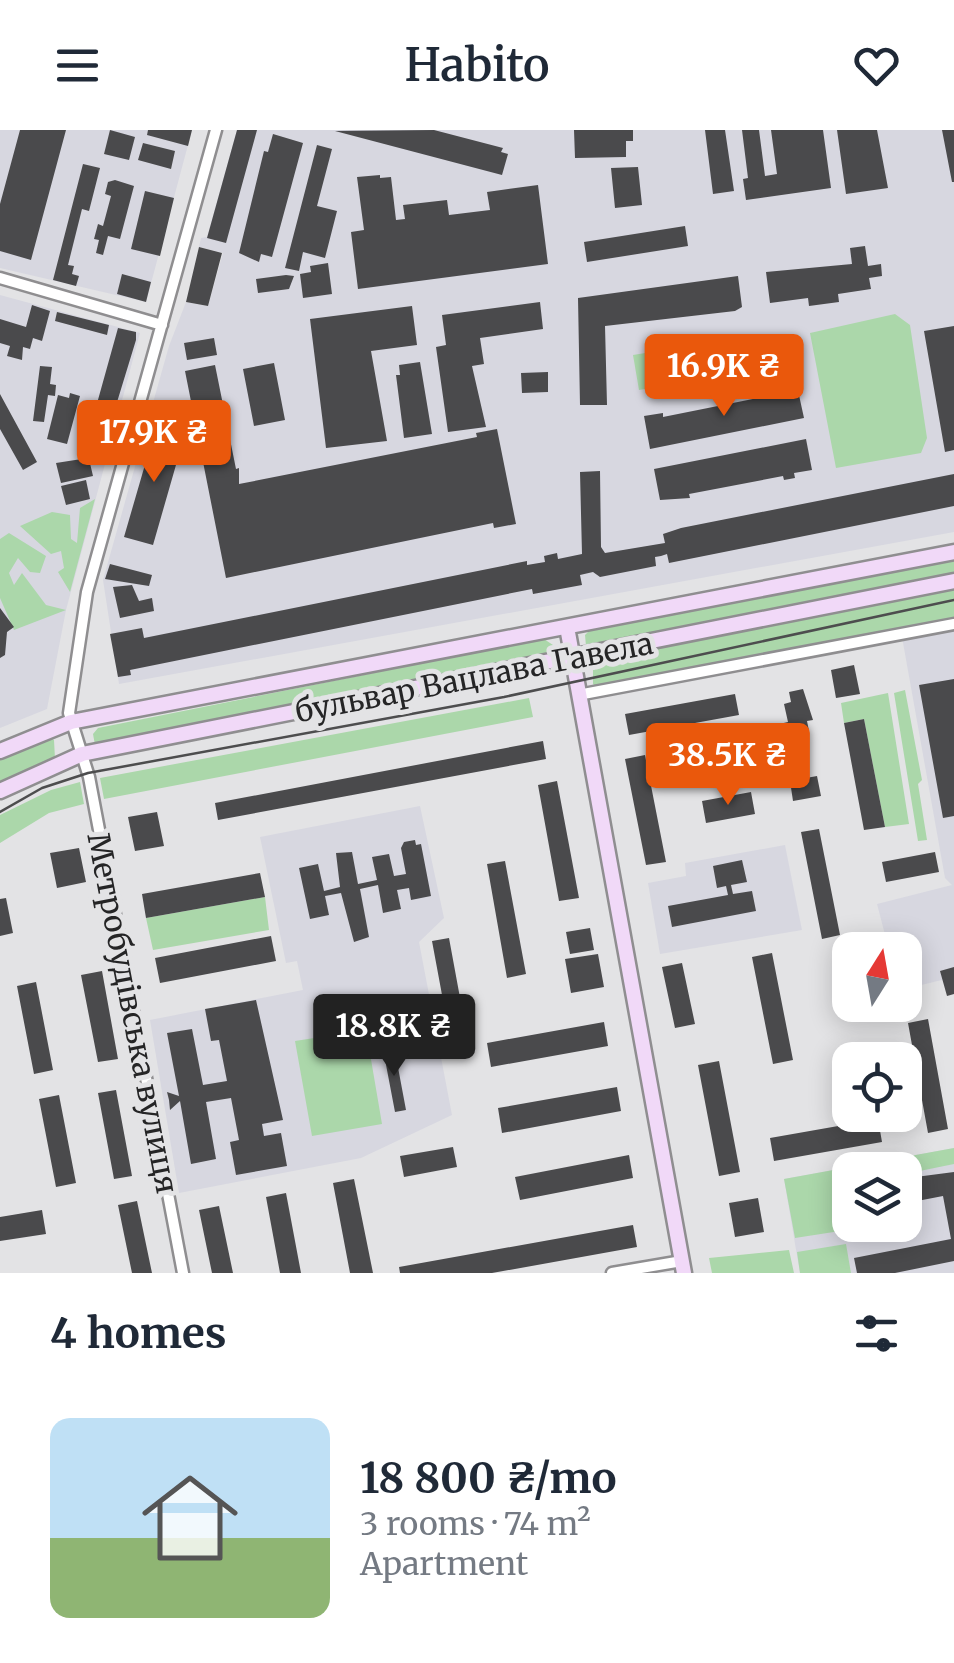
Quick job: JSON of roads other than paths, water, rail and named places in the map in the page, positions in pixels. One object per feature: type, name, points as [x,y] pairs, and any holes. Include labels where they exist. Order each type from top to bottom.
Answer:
[{"type":"main road","name":"бульвар Вацлава Гавела","points":[[0,750],[70,722],[954,552]]},
{"type":"main road","name":"бульвар Вацлава Гавела","points":[[0,791],[82,754],[954,581]]},
{"type":"main road","points":[[566,627],[683,1267]]},
{"type":"street","points":[[70,722],[72,678],[87,592],[216,130]]},
{"type":"street","points":[[0,278],[162,324]]},
{"type":"street","name":"бульвар Вацлава Гавела","points":[[578,696],[954,624]]},
{"type":"street","name":"Метробудівська вулиця","points":[[70,722],[82,754],[182,1273]]},
{"type":"street","points":[[612,1273],[683,1267]]},
{"type":"tram line","points":[[0,812],[42,788],[88,773],[504,697],[954,600]]}]
